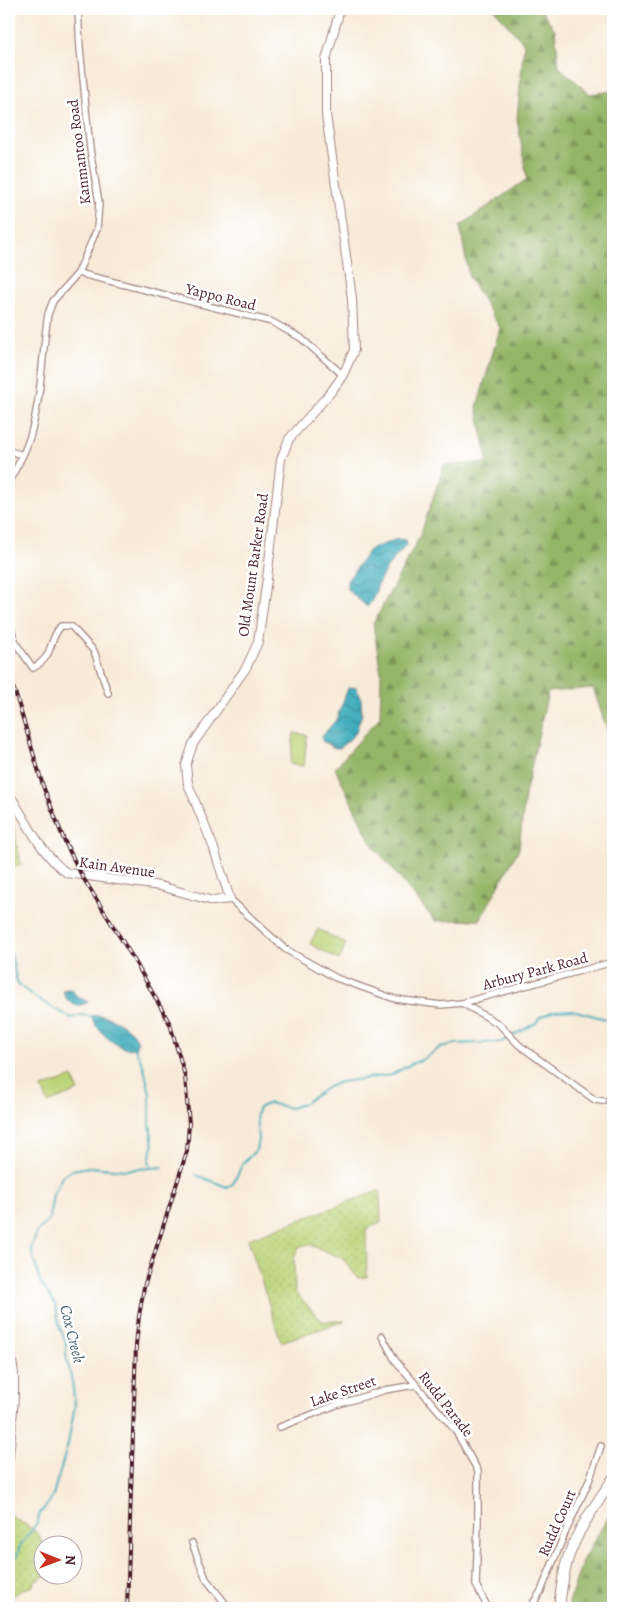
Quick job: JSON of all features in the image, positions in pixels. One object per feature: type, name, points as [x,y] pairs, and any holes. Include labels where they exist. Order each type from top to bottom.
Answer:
[{"type":"highway","points":[[559,1608],[563,1581],[572,1549],[581,1528],[613,1479]]},
{"type":"main road","name":"Old Mount Barker Road","points":[[230,899],[213,846],[188,784],[186,765],[193,744],[246,668],[258,642],[281,459],[289,439],[331,392],[343,375],[354,350],[352,298],[326,115],[326,60],[340,9]]},
{"type":"main road","name":"Kain Avenue","points":[[9,796],[14,800],[45,852],[55,864],[67,873],[160,886],[212,901],[230,899]]},
{"type":"main road","points":[[9,1340],[14,1374],[9,1457]]},
{"type":"street","name":"Kanmantoo Road","points":[[9,482],[23,455],[31,433],[38,398],[48,314],[53,301],[78,273],[97,229],[99,203],[90,149],[78,9]]},
{"type":"street","name":"Yappo Road","points":[[78,273],[272,322],[301,338],[343,375]]},
{"type":"street","points":[[9,451],[23,455]]},
{"type":"street","points":[[9,624],[17,644],[33,668],[41,663],[49,653],[55,633],[61,626],[71,626],[94,651],[108,692]]},
{"type":"street","name":"Old Mount Barker Road","points":[[230,899],[285,949],[336,978],[395,999],[442,1005],[462,1003]]},
{"type":"street","name":"Arbury Park Road","points":[[462,1003],[613,962]]},
{"type":"street","points":[[462,1003],[504,1028],[519,1045],[596,1100],[603,1101]]},
{"type":"street","name":"Rudd Parade","points":[[382,1336],[396,1360],[415,1385],[455,1430],[478,1471],[476,1584],[488,1608]]},
{"type":"street","name":"Lake Street","points":[[280,1427],[344,1402],[385,1390],[415,1385]]},
{"type":"street","name":"Rudd Court","points":[[530,1608],[541,1591],[589,1481],[601,1446]]},
{"type":"street","points":[[192,1543],[206,1578],[229,1608]]},
{"type":"green space","points":[[494,9],[541,9],[555,30],[559,67],[590,94],[613,91],[613,748],[593,688],[548,692],[525,795],[519,849],[480,920],[435,921],[371,843],[335,768],[380,717],[381,673],[373,624],[420,536],[444,465],[488,463],[477,407],[500,328],[469,277],[460,226],[527,179],[517,118],[524,44]]},
{"type":"green space","points":[[294,733],[307,735],[304,766],[290,764]]},
{"type":"green space","points":[[9,806],[21,864],[9,868]]},
{"type":"green space","points":[[318,929],[346,944],[339,960],[310,944]]},
{"type":"green space","points":[[73,1077],[78,1091],[48,1103],[42,1088]]},
{"type":"green space","points":[[380,1190],[381,1223],[366,1229],[367,1277],[358,1278],[342,1258],[308,1244],[299,1248],[294,1258],[295,1292],[322,1321],[345,1321],[281,1342],[248,1239]]},
{"type":"green space","points":[[613,1509],[613,1608],[570,1608],[569,1602],[583,1559]]},
{"type":"green space","points":[[9,1515],[38,1534],[32,1534],[33,1586],[23,1589],[9,1599]]},
{"type":"water","points":[[397,539],[406,540],[407,545],[387,569],[367,607],[348,590],[347,581],[369,550]]},
{"type":"water","points":[[356,687],[361,699],[362,714],[355,734],[340,748],[335,748],[322,741],[322,736],[336,720],[348,688]]},
{"type":"water","points":[[71,989],[77,996],[88,1002],[80,1005],[72,1004],[64,995],[63,990]]},
{"type":"water","points":[[98,1015],[116,1021],[132,1032],[138,1042],[135,1048],[129,1049],[115,1044],[103,1034],[91,1016]]},
{"type":"waterway","points":[[9,950],[16,980],[28,992],[71,1018],[81,1015],[91,1016]]},
{"type":"waterway","name":"Cox Creek","points":[[196,1175],[227,1187],[233,1184],[243,1163],[256,1150],[258,1139],[256,1115],[259,1108],[269,1103],[290,1108],[303,1104],[328,1087],[340,1082],[391,1075],[422,1060],[441,1047],[455,1044],[501,1042],[536,1023],[540,1017],[554,1011],[572,1010],[613,1021]]},
{"type":"waterway","points":[[135,1048],[144,1068],[150,1094],[150,1124],[153,1146],[149,1160],[151,1167]]},
{"type":"waterway","name":"Cox Creek","points":[[9,1566],[17,1556],[20,1546],[37,1523],[40,1513],[53,1495],[68,1444],[75,1405],[66,1355],[66,1343],[60,1328],[55,1304],[40,1282],[31,1249],[37,1232],[49,1219],[53,1194],[62,1177],[72,1170],[89,1167],[125,1170],[163,1167]]},
{"type":"railway","points":[[9,678],[15,692],[43,786],[64,840],[82,876],[133,958],[170,1024],[185,1076],[189,1124],[187,1151],[144,1287],[139,1316],[136,1345],[127,1608]]}]
